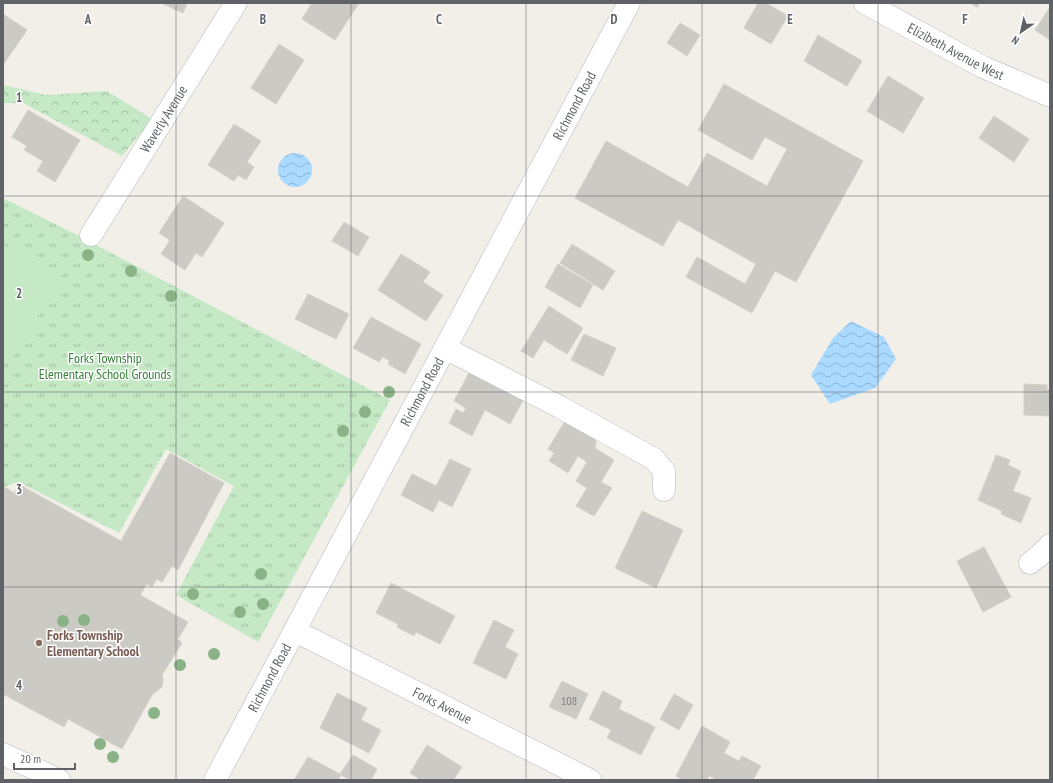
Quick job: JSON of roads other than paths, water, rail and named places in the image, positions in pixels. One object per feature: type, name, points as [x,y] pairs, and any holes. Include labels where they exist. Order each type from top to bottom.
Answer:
[{"type":"street","name":"Waverly Avenue","points":[[92,236],[236,3]]},
{"type":"street","name":"Richmond Road","points":[[215,780],[629,3]]},
{"type":"street","name":"Elizibeth Avenue West","points":[[864,3],[983,67],[1050,96]]},
{"type":"street","points":[[445,348],[560,407],[654,459],[664,471],[664,490]]},
{"type":"street","points":[[1030,563],[1050,545]]},
{"type":"street","name":"Forks Avenue","points":[[295,631],[590,780]]},
{"type":"street","points":[[3,754],[59,780]]},
{"type":"water","points":[[292,153],[298,153],[307,158],[311,164],[311,176],[307,182],[298,187],[292,187],[283,182],[278,173],[278,167],[283,158]]},
{"type":"water","points":[[851,321],[884,337],[896,359],[875,388],[830,404],[811,375],[833,338]]},
{"type":"place","name":"Forks Township Elementary School","points":[[39,643]]},
{"type":"park label","name":"Forks Township Elementary School Grounds","points":[[105,366]]}]
